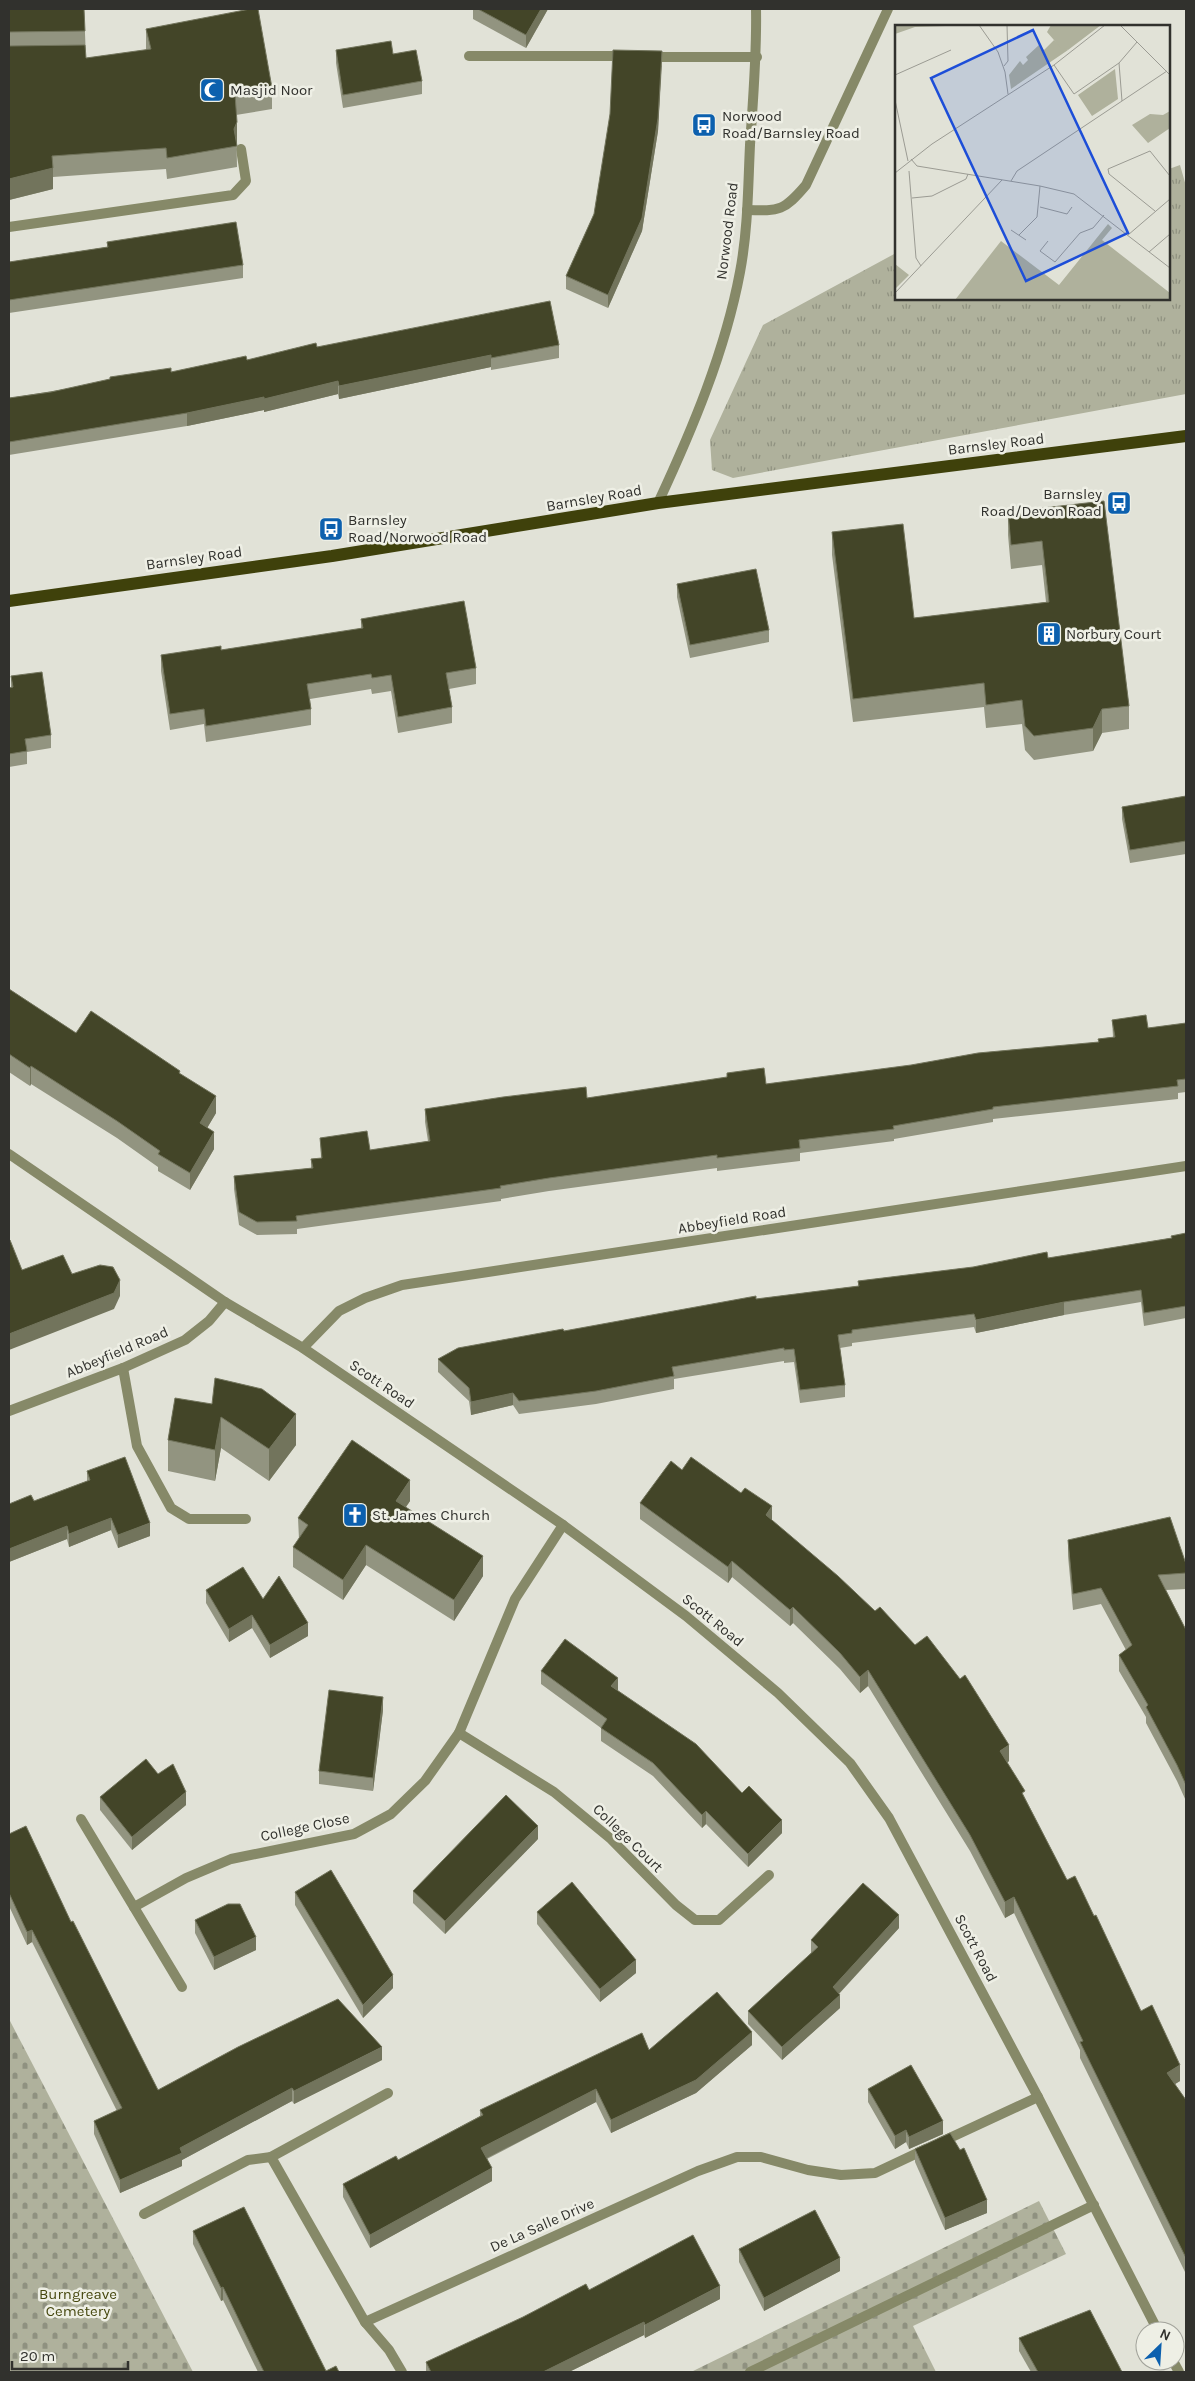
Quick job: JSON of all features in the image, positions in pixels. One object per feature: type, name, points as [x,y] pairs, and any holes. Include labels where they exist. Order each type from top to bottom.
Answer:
[{"type":"main road","name":"Barnsley Road","points":[[9,600],[332,556],[658,503],[1186,436]]},
{"type":"street","name":"Norwood Road","points":[[658,503],[678,459],[721,345],[740,273],[747,210],[757,57],[756,9]]},
{"type":"street","points":[[747,210],[775,210],[793,200],[806,185],[888,9]]},
{"type":"street","points":[[469,56],[757,57]]},
{"type":"street","points":[[9,227],[233,195],[246,182],[241,149]]},
{"type":"street","name":"Scott Road","points":[[9,1154],[224,1302],[303,1348],[563,1525],[686,1616],[778,1693],[850,1762],[889,1818],[1038,2097],[1153,2321]]},
{"type":"street","name":"Abbeyfield Road","points":[[303,1348],[339,1312],[365,1298],[402,1285],[1186,1166]]},
{"type":"street","name":"Abbeyfield Road","points":[[9,1411],[123,1368],[185,1340],[209,1321],[224,1302]]},
{"type":"street","points":[[123,1368],[138,1446],[171,1508],[188,1519],[246,1519]]},
{"type":"street","name":"College Close","points":[[134,1907],[186,1878],[231,1859],[354,1834],[391,1814],[425,1781],[459,1733],[514,1599],[563,1525]]},
{"type":"street","name":"College Court","points":[[459,1733],[554,1792],[610,1838],[676,1906],[695,1920],[719,1920],[769,1875]]},
{"type":"street","points":[[81,1819],[182,1987]]},
{"type":"street","points":[[144,2214],[248,2160],[271,2157],[388,2093]]},
{"type":"street","name":"De La Salle Drive","points":[[365,2322],[698,2171],[737,2157],[761,2157],[808,2170],[841,2175],[875,2173],[1038,2097]]},
{"type":"street","points":[[271,2157],[365,2322],[389,2350],[402,2372]]},
{"type":"street","points":[[750,2372],[1094,2205]]},
{"type":"green space","points":[[1180,165],[1186,186],[1186,394],[733,478],[712,470],[710,440],[763,325],[895,254],[895,300],[1170,300],[1170,169]]},
{"type":"green space","name":"Burngreave Cemetery","points":[[9,2019],[193,2372],[9,2372]]},
{"type":"green space","points":[[1039,2201],[1066,2254],[913,2326],[936,2372],[691,2372]]},
{"type":"building","points":[[9,9],[84,9],[85,31],[9,32]]},
{"type":"building","points":[[258,9],[272,88],[235,94],[237,122],[234,129],[237,146],[167,158],[166,148],[52,156],[53,168],[9,179],[9,46],[85,45],[86,58],[151,49],[146,29]]},
{"type":"building","points":[[478,9],[541,9],[526,35]]},
{"type":"building","points":[[391,41],[393,54],[416,50],[422,81],[343,95],[336,50]]},
{"type":"building","points":[[613,50],[662,51],[658,118],[642,218],[608,295],[566,276],[594,214],[610,114]]},
{"type":"building","points":[[236,222],[243,265],[9,300],[9,262],[108,247],[107,242]]},
{"type":"building","points":[[550,301],[559,345],[491,358],[491,355],[339,386],[338,381],[264,399],[264,397],[187,413],[9,442],[9,398],[51,392],[110,379],[110,377],[171,368],[171,372],[246,356],[247,360],[316,343],[317,347]]},
{"type":"building","name":"Norbury Court","points":[[1104,501],[1129,706],[1102,709],[1093,728],[1034,736],[1025,726],[1022,700],[986,705],[984,683],[853,699],[832,532],[903,524],[914,618],[1049,602],[1042,541],[1011,545],[1008,512]]},
{"type":"building","points":[[756,569],[769,630],[690,645],[677,584]]},
{"type":"building","points":[[464,601],[476,668],[446,673],[452,707],[398,717],[391,675],[372,678],[371,674],[307,684],[311,709],[206,726],[204,709],[170,714],[161,655],[221,646],[221,650],[363,628],[361,619]]},
{"type":"building","points":[[42,672],[51,735],[25,739],[27,751],[9,754],[9,688],[13,687],[11,676]]},
{"type":"building","points":[[1186,796],[1186,841],[1130,850],[1122,807]]},
{"type":"building","points":[[9,989],[76,1033],[91,1011],[180,1071],[179,1073],[216,1096],[200,1123],[214,1132],[190,1173],[158,1154],[160,1151],[117,1121],[9,1054]]},
{"type":"building","points":[[1146,1015],[1148,1028],[1186,1023],[1186,1079],[1177,1080],[1178,1086],[993,1107],[993,1109],[893,1126],[894,1129],[799,1140],[800,1148],[717,1158],[717,1155],[549,1178],[500,1186],[501,1188],[296,1216],[297,1221],[257,1222],[239,1212],[234,1176],[313,1168],[311,1159],[322,1158],[320,1138],[367,1131],[370,1150],[430,1141],[425,1109],[586,1087],[587,1098],[727,1077],[727,1073],[764,1068],[766,1084],[911,1065],[978,1053],[1099,1042],[1098,1039],[1115,1037],[1112,1020]]},
{"type":"building","points":[[1186,1233],[1186,1306],[1144,1313],[1141,1290],[1064,1302],[976,1320],[974,1314],[852,1330],[852,1333],[838,1335],[845,1385],[800,1390],[794,1349],[784,1350],[784,1348],[672,1367],[674,1376],[596,1391],[519,1401],[513,1393],[471,1402],[469,1388],[438,1359],[458,1348],[756,1296],[756,1299],[859,1286],[858,1281],[973,1267],[1047,1252],[1048,1258],[1172,1238],[1171,1236]]},
{"type":"building","points":[[10,1240],[22,1270],[63,1255],[72,1274],[100,1265],[113,1267],[120,1280],[114,1293],[9,1334]]},
{"type":"building","points":[[215,1378],[262,1389],[296,1414],[269,1449],[221,1417],[215,1450],[168,1440],[175,1398],[212,1404]]},
{"type":"building","points":[[352,1440],[410,1480],[396,1501],[483,1556],[454,1600],[366,1545],[343,1580],[293,1547],[308,1525],[298,1518]]},
{"type":"building","points":[[125,1457],[150,1523],[118,1535],[111,1518],[69,1534],[67,1526],[9,1549],[9,1504],[31,1495],[34,1501],[90,1480],[87,1471]]},
{"type":"building","points":[[691,1457],[741,1493],[745,1488],[772,1506],[766,1515],[838,1576],[875,1611],[880,1607],[915,1645],[927,1636],[960,1679],[965,1675],[1009,1745],[1000,1751],[1025,1791],[1022,1793],[1067,1880],[1075,1876],[1094,1916],[1096,1915],[1141,2011],[1152,2005],[1180,2065],[1167,2073],[1186,2100],[1186,2258],[1080,2042],[1083,2041],[1014,1897],[1005,1902],[970,1835],[868,1670],[860,1677],[840,1653],[793,1607],[790,1610],[732,1561],[728,1567],[640,1503],[671,1461],[682,1470]]},
{"type":"building","points":[[1170,1517],[1186,1564],[1186,1573],[1158,1575],[1186,1630],[1186,1785],[1146,1707],[1148,1705],[1119,1655],[1132,1645],[1101,1588],[1073,1594],[1068,1540]]},
{"type":"building","points":[[243,1567],[263,1599],[279,1576],[308,1623],[270,1645],[252,1615],[229,1629],[206,1590]]},
{"type":"building","points":[[565,1639],[618,1678],[611,1686],[696,1744],[742,1793],[749,1786],[782,1820],[748,1854],[706,1811],[702,1815],[653,1763],[601,1728],[607,1719],[541,1671]]},
{"type":"building","points":[[329,1690],[383,1697],[373,1778],[319,1771]]},
{"type":"building","points":[[146,1759],[158,1774],[173,1764],[186,1792],[132,1837],[100,1797]]},
{"type":"building","points":[[506,1795],[538,1826],[445,1921],[413,1891]]},
{"type":"building","points":[[26,1826],[71,1922],[73,1921],[158,2090],[238,2047],[338,1999],[382,2047],[294,2091],[292,2088],[180,2148],[182,2153],[120,2180],[94,2121],[122,2108],[32,1930],[27,1932],[9,1893],[9,1834]]},
{"type":"building","points":[[331,1870],[393,1975],[363,2005],[295,1892]]},
{"type":"building","points":[[572,1882],[636,1960],[600,1989],[537,1912]]},
{"type":"building","points":[[863,1883],[899,1915],[833,1987],[840,1995],[782,2047],[748,2011],[818,1947],[811,1940]]},
{"type":"building","points":[[228,1904],[240,1904],[256,1937],[214,1957],[195,1920]]},
{"type":"building","points":[[717,1992],[752,2032],[696,2080],[611,2120],[596,2089],[481,2148],[492,2168],[370,2235],[343,2184],[396,2156],[398,2160],[483,2115],[480,2110],[642,2033],[649,2050]]},
{"type":"building","points":[[911,2065],[943,2121],[909,2137],[906,2130],[895,2136],[868,2089]]},
{"type":"building","points":[[950,2133],[960,2150],[964,2148],[987,2200],[945,2218],[915,2149]]},
{"type":"building","points":[[244,2207],[326,2371],[336,2366],[339,2372],[264,2372],[223,2287],[221,2288],[193,2231]]},
{"type":"building","points":[[815,2210],[840,2258],[764,2298],[739,2249]]},
{"type":"building","points":[[693,2235],[720,2286],[645,2325],[644,2322],[543,2372],[431,2372],[426,2362],[523,2317],[586,2284],[589,2290]]},
{"type":"building","points":[[1090,2310],[1122,2372],[1038,2372],[1019,2338]]},
{"type":"place","name":"Masjid Noor","points":[[212,90]]},
{"type":"place","name":"Norwood Road/Barnsley Road","points":[[704,125]]},
{"type":"place","name":"Barnsley Road/Devon Road","points":[[1119,503]]},
{"type":"place","name":"Barnsley Road/Norwood Road","points":[[331,529]]},
{"type":"place","name":"Norbury Court","points":[[1049,634]]},
{"type":"place","name":"St. James Church","points":[[355,1515]]}]
